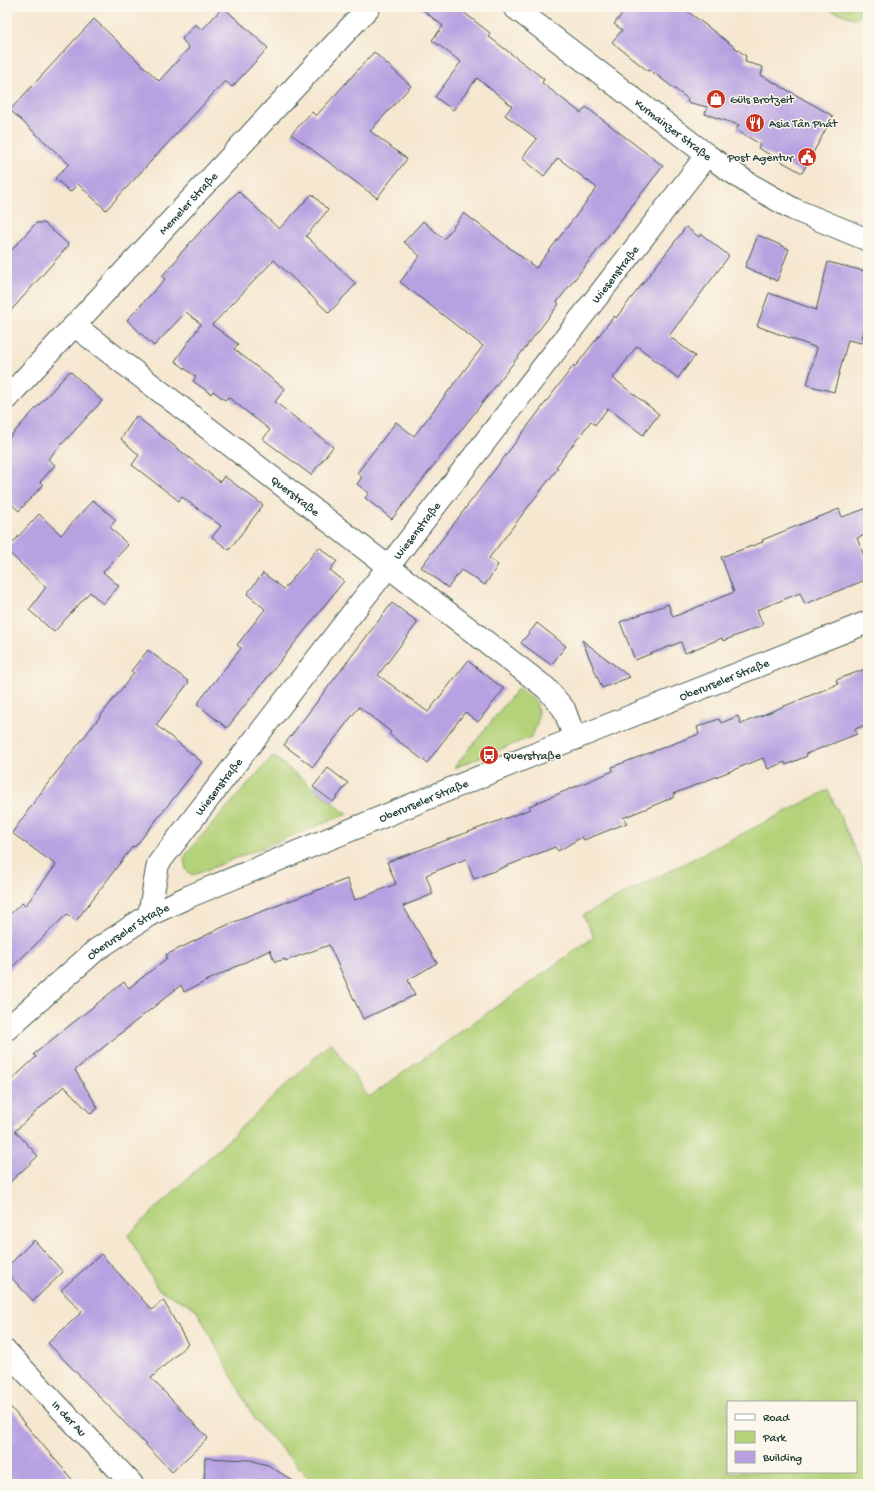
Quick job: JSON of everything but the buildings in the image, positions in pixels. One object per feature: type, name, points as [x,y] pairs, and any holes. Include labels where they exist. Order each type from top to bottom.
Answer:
[{"type":"street","name":"Memeler Straße","points":[[7,398],[369,7]]},
{"type":"street","name":"Kurmainzer Straße","points":[[514,7],[707,155],[751,185],[793,209],[868,240]]},
{"type":"street","name":"Wiesenstraße","points":[[149,915],[158,864],[707,155]]},
{"type":"street","name":"Querstraße","points":[[75,326],[546,688],[564,709],[575,739]]},
{"type":"street","name":"Oberurseler Straße","points":[[7,1029],[96,950],[149,915],[190,896],[575,739],[868,622]]},
{"type":"street","name":"In der Au","points":[[7,1352],[132,1484]]},
{"type":"green space","points":[[820,7],[861,7],[857,19]]},
{"type":"green space","points":[[518,688],[534,700],[538,709],[537,724],[531,737],[454,768]]},
{"type":"green space","points":[[273,756],[347,814],[192,875],[186,870],[184,859],[188,851]]},
{"type":"green space","points":[[828,790],[868,878],[868,1484],[314,1484],[255,1420],[196,1309],[158,1289],[128,1235],[331,1042],[369,1097],[594,937],[583,915]]},
{"type":"place","name":"Güls Brotzeit","points":[[716,99]]},
{"type":"place","name":"Asia Tân Phát","points":[[755,123]]},
{"type":"place","name":"Post Agentur","points":[[807,157]]},
{"type":"place","name":"Querstraße","points":[[489,755]]}]
